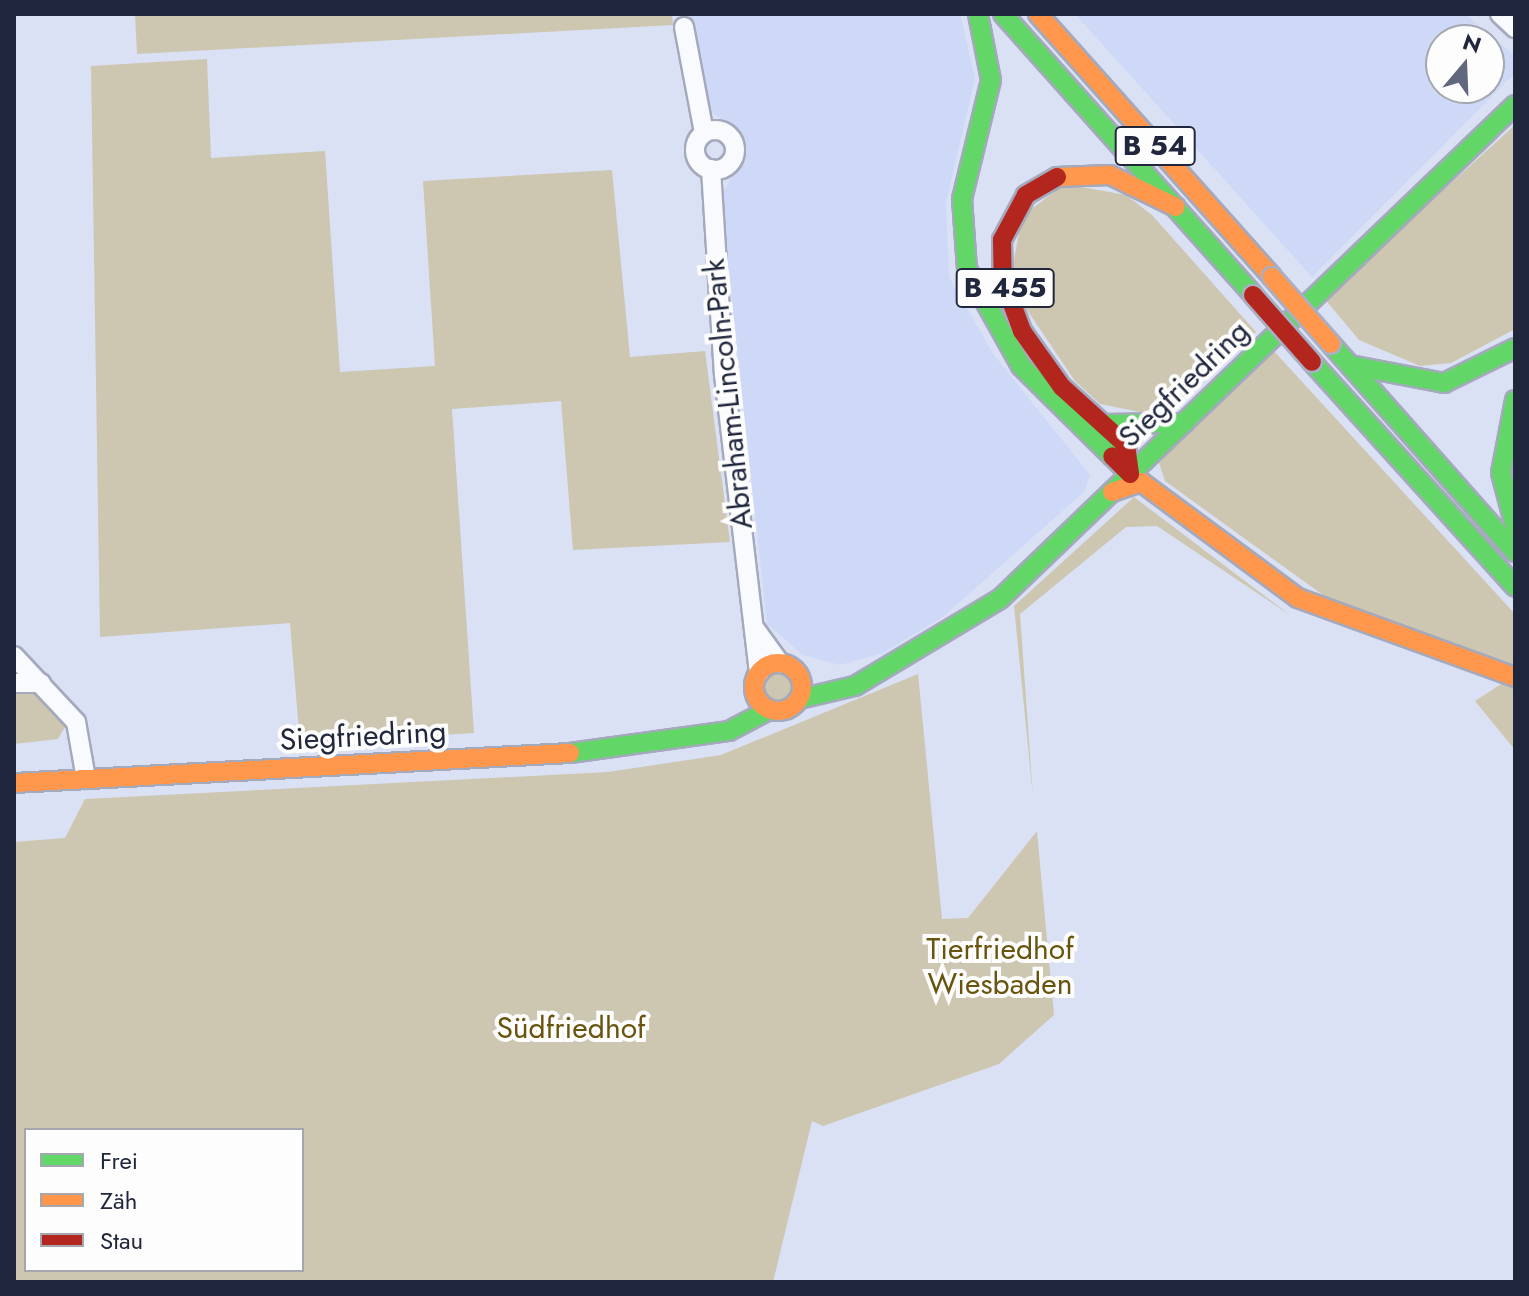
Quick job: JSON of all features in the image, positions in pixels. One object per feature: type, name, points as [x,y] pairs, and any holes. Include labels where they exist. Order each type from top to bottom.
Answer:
[{"type":"main road","points":[[978,14],[991,80],[962,199],[967,269],[1021,366],[1130,474]]},
{"type":"main road","name":"B 54","points":[[1003,14],[1176,207]]},
{"type":"main road","name":"B 54","points":[[1038,14],[1515,552]]},
{"type":"main road","name":"Siegfriedring","points":[[14,783],[608,751],[713,734],[769,710],[788,709],[799,699],[837,694],[994,604],[1513,109]]},
{"type":"main road","name":"B 455","points":[[1104,424],[1062,387],[1022,331],[1003,279],[1006,226],[1026,195],[1067,172],[1110,175],[1176,207],[1515,587]]},
{"type":"main road","points":[[1349,365],[1394,379],[1444,383],[1515,348]]},
{"type":"main road","points":[[1515,400],[1501,473],[1515,526]]},
{"type":"main road","points":[[1104,424],[1184,423]]},
{"type":"main road","points":[[1104,424],[1131,452],[1130,474]]},
{"type":"main road","points":[[1112,492],[1141,482],[1298,598],[1515,677]]},
{"type":"main road","points":[[713,734],[755,693],[759,673],[780,663]]},
{"type":"main road","name":"Siegfriedring","points":[[780,663],[800,676],[836,682],[871,676]]},
{"type":"main road","points":[[799,699],[800,676]]},
{"type":"main road","points":[[755,693],[769,710]]},
{"type":"street","points":[[1500,14],[1515,28]]},
{"type":"street","name":"Abraham-Lincoln-Park","points":[[684,27],[704,133],[695,150],[711,169],[751,619],[759,673]]},
{"type":"street","points":[[704,133],[723,132],[735,147],[729,164],[711,169]]},
{"type":"street","name":"Abraham-Lincoln-Park","points":[[751,619],[780,663]]},
{"type":"street","points":[[14,656],[76,722],[86,779]]},
{"type":"street","points":[[14,683],[41,683]]},
{"type":"shaded area","points":[[689,14],[960,14],[975,78],[946,203],[949,277],[994,355],[1090,475],[1084,492],[943,617],[883,653],[840,665],[803,655],[767,624],[721,199],[745,147],[738,131],[708,110]]},
{"type":"shaded area","points":[[1075,14],[1465,14],[1477,24],[1425,24],[1425,104],[1484,104],[1312,277]]},
{"type":"shaded area","points":[[1505,48],[1515,56],[1515,73],[1505,83]]},
{"type":"green space","points":[[135,14],[672,14],[673,25],[137,54]]},
{"type":"green space","points":[[207,59],[211,158],[325,151],[340,372],[435,366],[423,181],[612,170],[630,357],[705,351],[730,542],[573,550],[561,401],[452,409],[474,733],[300,743],[290,623],[100,637],[91,66]]},
{"type":"green space","points":[[1515,125],[1515,329],[1451,363],[1420,366],[1359,340],[1324,298]]},
{"type":"green space","points":[[1065,184],[1126,195],[1152,215],[1256,332],[1185,396],[1150,414],[1100,404],[1075,381],[1027,310],[1012,271],[1022,216]]},
{"type":"green space","points":[[1272,349],[1515,614],[1515,669],[1334,603],[1165,481],[1159,463]]},
{"type":"green space","points":[[1134,497],[1290,615],[1157,526],[1126,527],[1020,614],[1033,797],[1014,606]]},
{"type":"green space","points":[[778,673],[788,677],[792,687],[788,697],[778,701],[768,697],[764,687],[768,677]]},
{"type":"green space","name":"Südfriedhof","points":[[918,674],[942,919],[968,918],[1037,831],[1054,1015],[999,1064],[823,1126],[812,1121],[773,1282],[14,1282],[14,842],[65,838],[85,799],[608,772],[721,755]]},
{"type":"green space","points":[[1509,679],[1515,682],[1515,750],[1475,701]]},
{"type":"green space","points":[[14,693],[42,694],[66,725],[58,739],[14,744]]},
{"type":"traffic: fast","points":[[978,14],[991,80],[962,199],[967,269],[1021,366],[1112,456]]},
{"type":"traffic: fast","points":[[1003,14],[1253,295]]},
{"type":"traffic: fast","points":[[799,699],[855,686],[1000,599],[1515,105]]},
{"type":"traffic: fast","points":[[1508,112],[1515,110]]},
{"type":"traffic: fast","points":[[1331,344],[1515,552]]},
{"type":"traffic: fast","points":[[1350,365],[1444,383],[1515,348]]},
{"type":"traffic: fast","points":[[1312,362],[1515,587]]},
{"type":"traffic: fast","points":[[1515,400],[1501,473],[1515,526]]},
{"type":"traffic: fast","points":[[1104,424],[1184,423]]},
{"type":"traffic: fast","points":[[570,753],[729,731],[769,710]]},
{"type":"traffic: slow","points":[[1038,14],[1272,277]]},
{"type":"traffic: slow","points":[[1057,177],[1110,175],[1176,207]]},
{"type":"traffic: slow","points":[[1272,277],[1331,344]]},
{"type":"traffic: slow","points":[[1112,492],[1141,482],[1298,598],[1515,677]]},
{"type":"traffic: slow","points":[[778,663],[795,670],[802,687],[795,704],[778,711],[761,704],[754,687],[761,670],[778,663]]},
{"type":"traffic: slow","points":[[14,783],[570,753]]},
{"type":"traffic: jam","points":[[1057,177],[1026,195],[1002,240],[1003,279],[1022,331],[1062,387],[1126,445],[1130,474],[1112,456]]},
{"type":"traffic: jam","points":[[1253,295],[1312,362]]},
{"type":"park label","name":"Tierfriedhof Wiesbaden","points":[[1000,966]]}]
